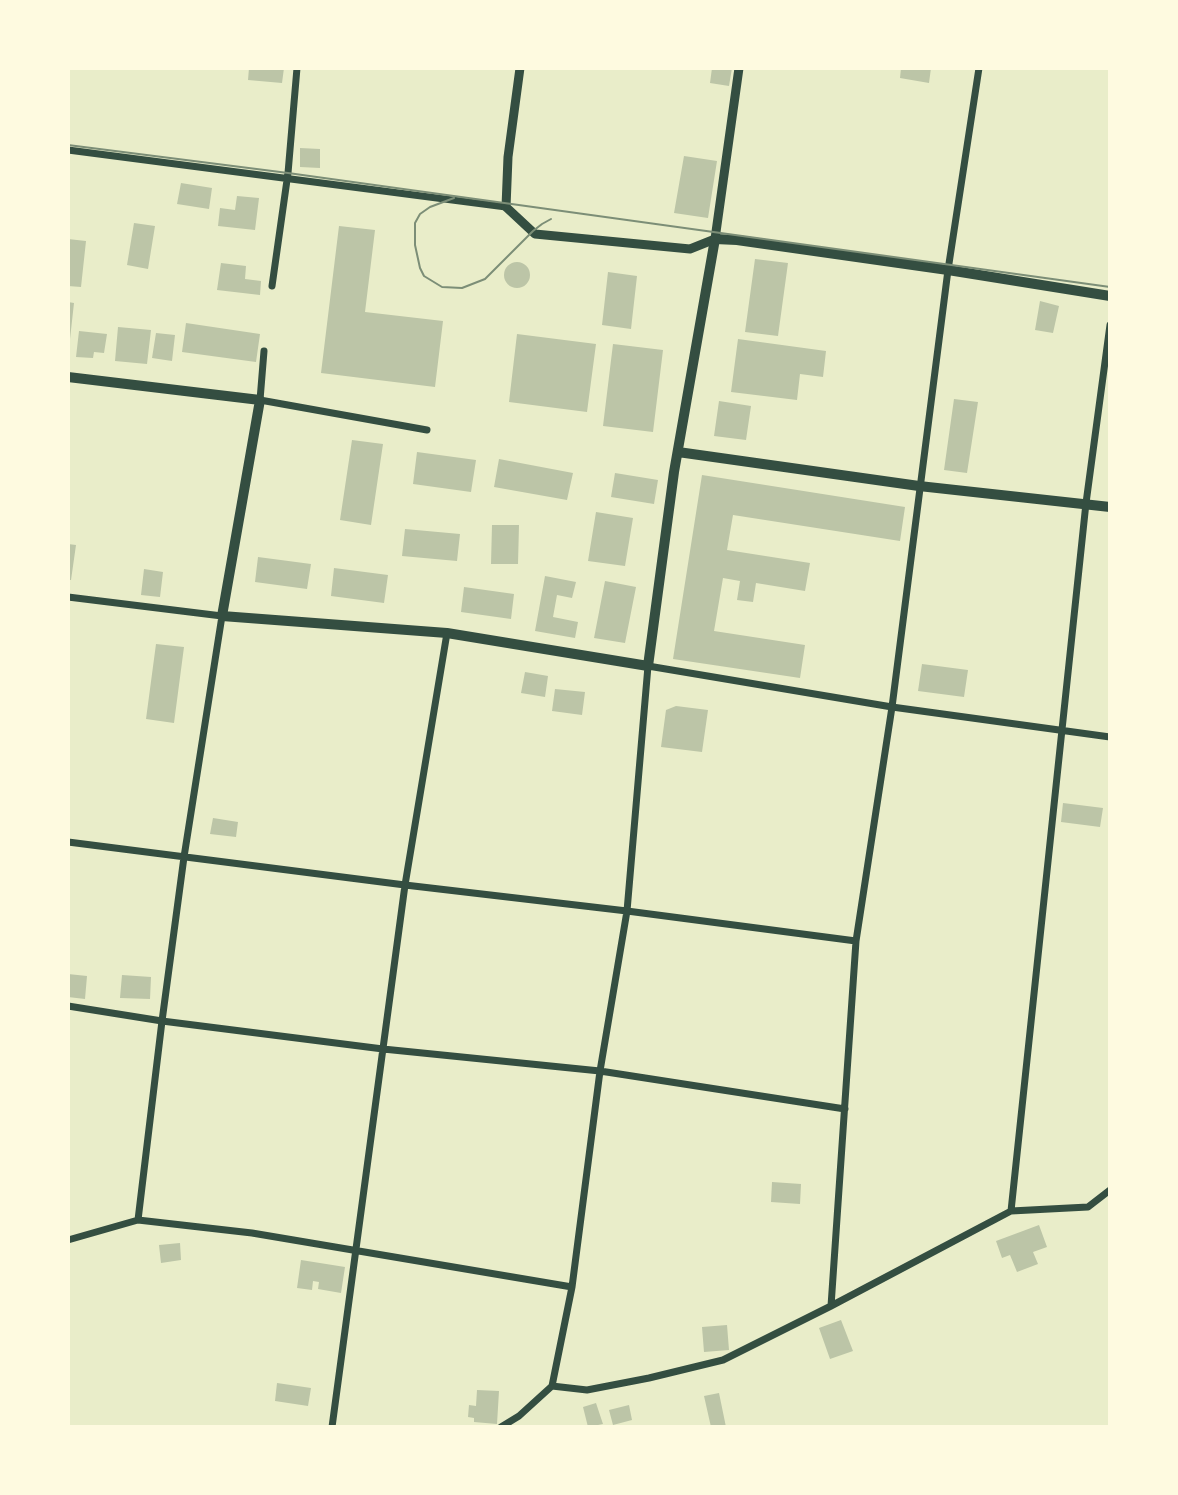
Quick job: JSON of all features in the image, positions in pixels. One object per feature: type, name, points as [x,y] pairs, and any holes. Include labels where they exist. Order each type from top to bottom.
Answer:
[{"type":"main road","points":[[68,377],[260,400],[222,616],[447,633],[648,666],[674,472],[715,239],[948,270],[1110,296]]},
{"type":"main road","points":[[678,452],[919,486],[1110,507]]},
{"type":"street","points":[[272,286],[287,178],[297,68]]},
{"type":"street","points":[[506,207],[508,157],[520,68]]},
{"type":"street","points":[[68,150],[506,207],[535,234],[690,249],[715,239],[739,68]]},
{"type":"street","points":[[831,1306],[856,942],[892,707],[948,270],[979,68]]},
{"type":"street","points":[[1011,1211],[1086,503],[1110,325]]},
{"type":"street","points":[[264,351],[260,400],[428,430]]},
{"type":"street","points":[[68,597],[222,616],[184,857],[138,1220]]},
{"type":"street","points":[[332,1427],[405,885],[447,633]]},
{"type":"street","points":[[501,1427],[519,1416],[552,1386],[572,1287],[600,1072],[627,911],[648,666],[892,707],[1110,737]]},
{"type":"street","points":[[68,842],[856,942]]},
{"type":"street","points":[[68,1006],[162,1021],[383,1049],[600,1072],[845,1109]]},
{"type":"street","points":[[552,1386],[587,1390],[723,1360],[1011,1211],[1088,1207],[1110,1190]]},
{"type":"street","points":[[68,1240],[138,1220],[252,1233],[572,1287]]},
{"type":"building","points":[[249,68],[284,68],[282,83],[248,80]]},
{"type":"building","points":[[712,68],[732,68],[729,86],[710,83]]},
{"type":"building","points":[[901,68],[931,68],[929,83],[900,78]]},
{"type":"building","points":[[300,148],[320,149],[320,168],[300,167]]},
{"type":"building","points":[[684,156],[717,161],[708,218],[674,213]]},
{"type":"building","points":[[181,183],[212,188],[209,209],[177,204]]},
{"type":"building","points":[[237,196],[259,198],[255,230],[218,226],[220,208],[235,210]]},
{"type":"building","points":[[134,223],[155,226],[148,269],[127,265]]},
{"type":"building","points":[[339,226],[375,230],[365,312],[443,321],[435,387],[321,373]]},
{"type":"building","points":[[68,239],[86,241],[81,287],[68,286]]},
{"type":"building","points":[[755,259],[788,263],[778,336],[745,332]]},
{"type":"building","points":[[517,262],[526,266],[530,275],[526,284],[517,288],[508,284],[504,275],[508,266]]},
{"type":"building","points":[[221,263],[246,266],[245,279],[261,281],[260,295],[217,290]]},
{"type":"building","points":[[608,272],[637,276],[631,329],[602,325]]},
{"type":"building","points":[[1040,301],[1059,306],[1053,333],[1035,330]]},
{"type":"building","points":[[68,302],[74,303],[70,339],[68,339]]},
{"type":"building","points":[[186,323],[260,334],[256,362],[182,352]]},
{"type":"building","points":[[118,327],[151,330],[147,364],[115,361]]},
{"type":"building","points":[[79,331],[107,334],[104,353],[94,352],[93,358],[76,357]]},
{"type":"building","points":[[156,333],[175,335],[172,361],[152,358]]},
{"type":"building","points":[[517,334],[596,344],[587,412],[509,402]]},
{"type":"building","points":[[738,339],[826,351],[823,377],[800,374],[797,400],[731,392]]},
{"type":"building","points":[[613,344],[663,350],[653,432],[603,426]]},
{"type":"building","points":[[954,399],[978,402],[967,473],[944,470]]},
{"type":"building","points":[[719,401],[751,406],[746,440],[714,436]]},
{"type":"building","points":[[352,440],[383,444],[371,525],[340,520]]},
{"type":"building","points":[[417,452],[476,460],[471,492],[413,484]]},
{"type":"building","points":[[499,459],[573,473],[567,500],[494,487]]},
{"type":"building","points":[[615,473],[658,480],[654,504],[611,497]]},
{"type":"building","points":[[702,475],[905,507],[900,541],[733,515],[727,550],[810,563],[805,591],[756,583],[753,602],[737,600],[740,581],[723,578],[714,631],[805,645],[800,678],[673,659]]},
{"type":"building","points":[[596,512],[633,518],[625,566],[588,561]]},
{"type":"building","points":[[492,525],[519,525],[518,564],[491,564]]},
{"type":"building","points":[[405,529],[460,534],[457,561],[402,556]]},
{"type":"building","points":[[68,544],[76,545],[71,580],[68,580]]},
{"type":"building","points":[[258,557],[311,564],[307,589],[255,582]]},
{"type":"building","points":[[334,568],[388,575],[384,603],[331,596]]},
{"type":"building","points":[[144,569],[163,572],[160,597],[141,595]]},
{"type":"building","points":[[545,576],[576,582],[572,598],[557,595],[553,617],[578,622],[575,638],[535,631]]},
{"type":"building","points":[[605,581],[636,587],[625,643],[594,638]]},
{"type":"building","points":[[464,587],[514,594],[511,619],[461,612]]},
{"type":"building","points":[[156,644],[184,647],[174,723],[146,719]]},
{"type":"building","points":[[922,664],[968,670],[964,697],[918,691]]},
{"type":"building","points":[[525,672],[548,676],[545,697],[521,693]]},
{"type":"building","points":[[555,689],[585,692],[582,715],[552,711]]},
{"type":"building","points":[[676,706],[708,710],[702,752],[661,747],[666,710]]},
{"type":"building","points":[[1063,803],[1103,808],[1100,827],[1061,822]]},
{"type":"building","points":[[213,818],[238,822],[236,837],[210,834]]},
{"type":"building","points":[[68,974],[87,976],[85,999],[68,997]]},
{"type":"building","points":[[122,975],[151,977],[150,999],[120,998]]},
{"type":"building","points":[[772,1182],[801,1184],[800,1204],[771,1202]]},
{"type":"building","points":[[1039,1225],[1047,1247],[1033,1252],[1038,1264],[1017,1272],[1010,1255],[1002,1258],[996,1241]]},
{"type":"building","points":[[180,1243],[181,1260],[161,1263],[159,1245]]},
{"type":"building","points":[[301,1260],[345,1267],[341,1293],[318,1289],[319,1282],[313,1281],[312,1290],[297,1288]]},
{"type":"building","points":[[841,1320],[853,1351],[830,1359],[819,1328]]},
{"type":"building","points":[[727,1325],[729,1350],[704,1352],[702,1327]]},
{"type":"building","points":[[277,1383],[311,1388],[308,1406],[275,1401]]},
{"type":"building","points":[[477,1390],[499,1391],[497,1424],[474,1422],[474,1418],[468,1417],[469,1405],[476,1406]]},
{"type":"building","points":[[719,1393],[726,1427],[711,1427],[704,1396]]},
{"type":"building","points":[[596,1403],[603,1424],[588,1427],[583,1407]]},
{"type":"building","points":[[629,1405],[632,1420],[613,1425],[609,1410]]},
{"type":"tram line","points":[[68,145],[1110,287]]},
{"type":"tram line","points":[[454,198],[430,207],[420,214],[415,223],[415,245],[420,268],[424,276],[442,287],[462,288],[485,279],[533,231],[551,219]]}]
